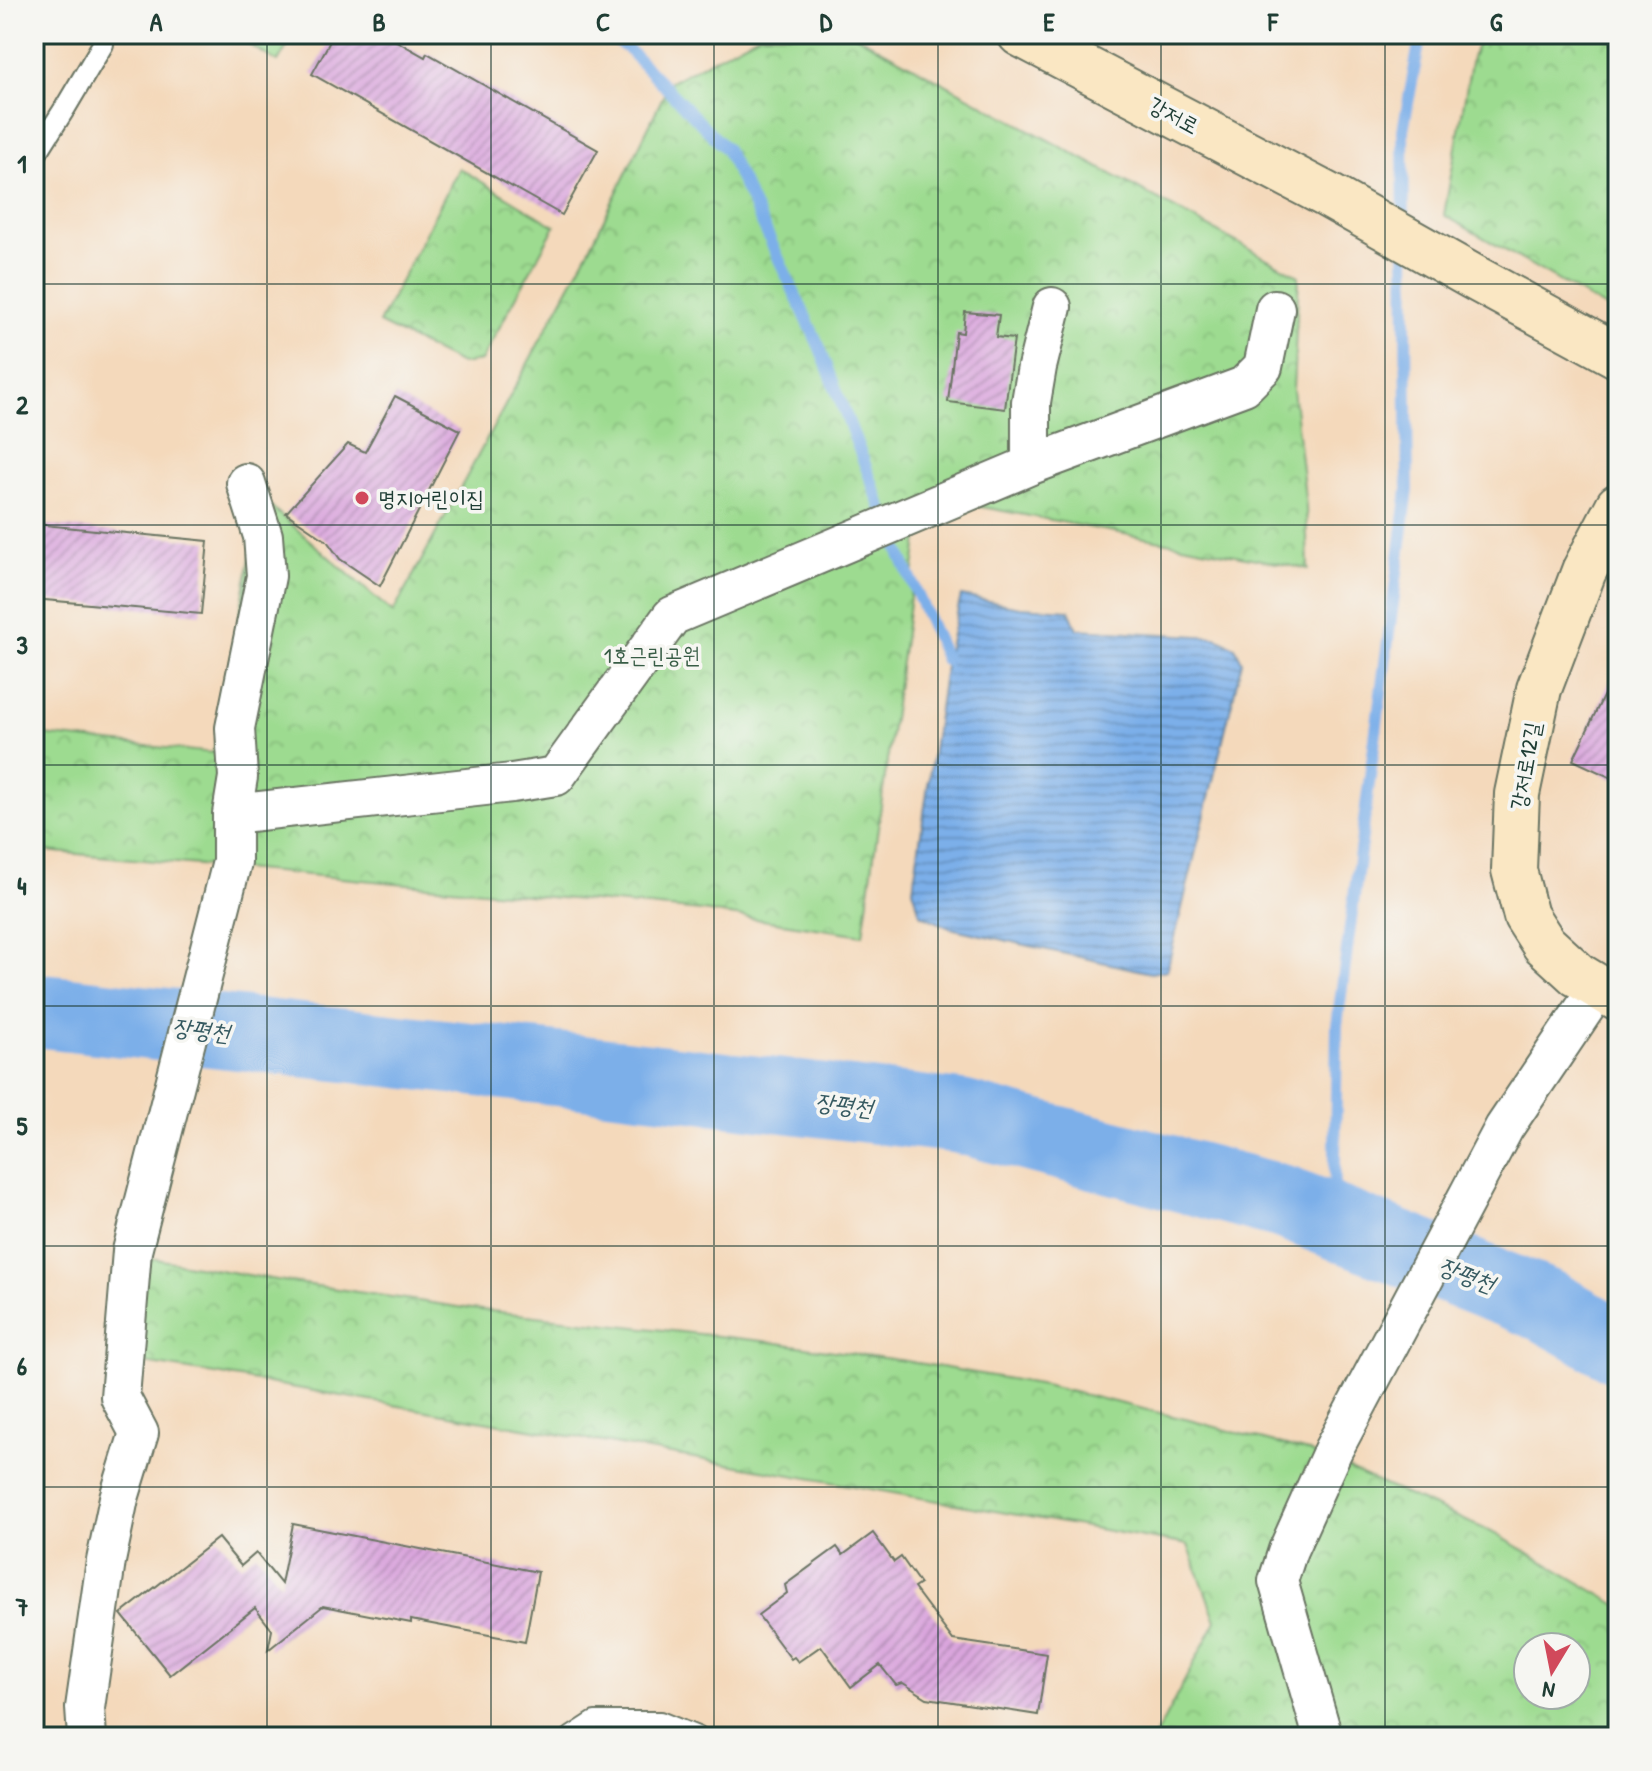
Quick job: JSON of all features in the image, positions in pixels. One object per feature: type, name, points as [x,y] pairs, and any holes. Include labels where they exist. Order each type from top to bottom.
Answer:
[{"type":"street","name":"강저로","points":[[1020,34],[1329,196],[1618,356]]},
{"type":"street","points":[[1031,465],[1031,402],[1052,307]]},
{"type":"street","points":[[232,814],[556,776],[672,616],[1031,465],[1244,386],[1263,367],[1275,309]]},
{"type":"street","points":[[87,1737],[85,1708],[106,1561],[119,1498],[139,1433],[120,1397],[132,1251],[232,862],[232,814],[238,777],[235,728],[266,576],[263,536],[246,483]]},
{"type":"street","name":"강저로12길","points":[[1608,993],[1578,975],[1544,944],[1526,916],[1514,870],[1514,850],[1517,794],[1539,689],[1584,571],[1618,506]]},
{"type":"street","points":[[1323,1737],[1278,1581],[1288,1550],[1333,1450],[1504,1128],[1608,993]]},
{"type":"lane","points":[[34,157],[103,44]]},
{"type":"lane","points":[[572,1737],[595,1722],[660,1722],[697,1737]]},
{"type":"green space","points":[[231,34],[294,34],[278,62]]},
{"type":"green space","name":"1호근린공원","points":[[760,34],[853,34],[1299,276],[1293,389],[1306,506],[1308,569],[924,496],[863,935],[702,911],[34,850],[34,734],[213,753],[261,498],[393,613],[589,250],[670,82]]},
{"type":"green space","points":[[1482,34],[1618,34],[1618,315],[1444,215],[1472,57]]},
{"type":"green space","points":[[459,168],[555,226],[481,361],[461,364],[379,323]]},
{"type":"green space","points":[[127,1254],[472,1309],[763,1341],[906,1361],[1044,1385],[1193,1421],[1309,1452],[1496,1534],[1618,1605],[1618,1737],[1155,1737],[1216,1621],[1188,1545],[118,1359]]},
{"type":"water","points":[[961,596],[1020,607],[1069,610],[1077,629],[1215,637],[1235,647],[1242,661],[1167,970],[1151,973],[950,928],[920,914],[913,889],[946,660]]},
{"type":"building","points":[[334,34],[384,34],[425,57],[427,53],[598,150],[562,215],[312,74]]},
{"type":"building","points":[[965,312],[999,315],[996,337],[1014,339],[1005,409],[948,402],[956,332],[963,333]]},
{"type":"building","name":"명지어린이집","points":[[395,396],[460,430],[380,586],[340,559],[327,541],[286,513],[348,444],[365,452]]},
{"type":"building","points":[[34,524],[208,541],[201,614],[34,599]]},
{"type":"building","points":[[1618,665],[1618,781],[1573,760]]},
{"type":"building","points":[[293,1524],[538,1572],[525,1642],[323,1606],[268,1650],[272,1630],[255,1608],[170,1675],[121,1614],[218,1538],[241,1566],[256,1553],[281,1584]]},
{"type":"building","points":[[873,1533],[894,1562],[901,1557],[920,1584],[914,1588],[953,1640],[1047,1654],[1038,1715],[927,1698],[903,1683],[896,1685],[880,1665],[851,1687],[821,1646],[798,1662],[794,1657],[791,1659],[758,1615],[787,1593],[785,1585],[837,1547],[843,1555]]},
{"type":"waterway","points":[[607,34],[627,48],[726,149],[820,348],[896,545],[946,660]]},
{"type":"waterway","points":[[1404,229],[1403,130],[1421,34]]},
{"type":"waterway","points":[[1334,1221],[1337,1025],[1408,490],[1405,248]]},
{"type":"waterway","name":"장평천","points":[[34,1010],[961,1117],[1284,1202],[1547,1306],[1618,1346]]},
{"type":"place","name":"명지어린이집","points":[[362,498]]}]
